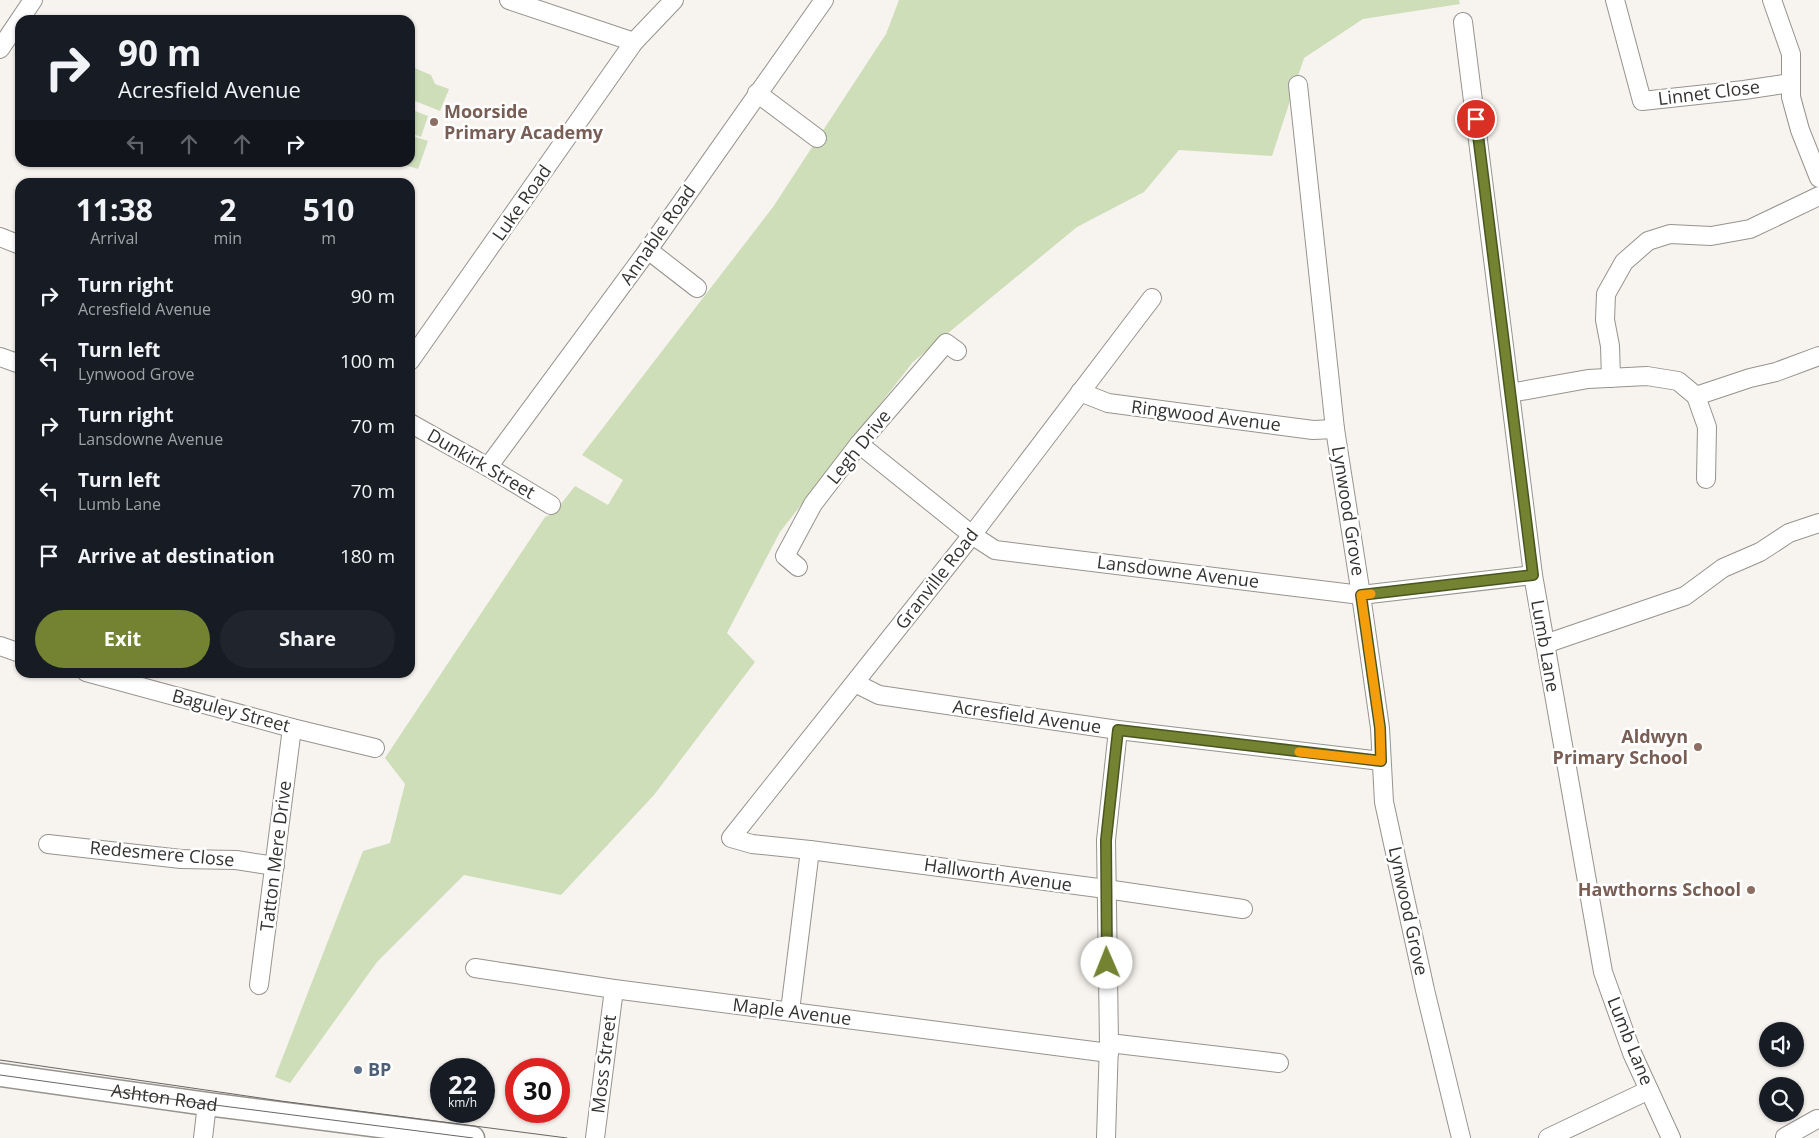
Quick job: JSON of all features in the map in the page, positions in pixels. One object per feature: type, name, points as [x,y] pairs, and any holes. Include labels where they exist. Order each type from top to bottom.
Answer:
[{"type":"main road","name":"Ashton Road","points":[[0,1060],[130,1078],[208,1104]]},
{"type":"main road","name":"Ashton Road","points":[[0,1075],[208,1104]]},
{"type":"main road","points":[[208,1104],[473,1138]]},
{"type":"street","points":[[23,15],[33,0]]},
{"type":"street","points":[[509,0],[634,42]]},
{"type":"street","name":"Luke Road","points":[[415,354],[634,42],[674,0]]},
{"type":"street","name":"Annable Road","points":[[488,467],[648,250],[757,92],[824,0]]},
{"type":"street","name":"Linnet Close","points":[[1615,0],[1642,101],[1791,83]]},
{"type":"street","points":[[1772,0],[1791,54],[1791,97],[1800,130],[1819,178]]},
{"type":"street","name":"Lumb Lane","points":[[1463,22],[1533,575],[1603,972],[1632,1053],[1670,1138]]},
{"type":"street","points":[[0,49],[15,27]]},
{"type":"street","name":"Lynwood Grove","points":[[1298,85],[1335,429],[1380,728],[1384,802],[1425,990],[1462,1138]]},
{"type":"street","points":[[757,92],[817,138]]},
{"type":"street","points":[[1611,378],[1610,346],[1605,320],[1606,294],[1624,262],[1648,240],[1670,234],[1711,236],[1750,229],[1819,196]]},
{"type":"street","points":[[0,238],[15,243]]},
{"type":"street","points":[[648,250],[697,288]]},
{"type":"street","name":"Granville Road","points":[[752,844],[730,838],[972,535],[1152,298]]},
{"type":"street","name":"Legh Drive","points":[[798,567],[785,556],[813,504],[859,444],[946,343],[956,351]]},
{"type":"street","points":[[0,356],[15,362]]},
{"type":"street","points":[[1696,396],[1750,378],[1776,372],[1819,356]]},
{"type":"street","points":[[1510,393],[1611,378],[1647,376],[1678,382],[1696,396],[1707,426],[1706,479]]},
{"type":"street","name":"Ringwood Avenue","points":[[1080,392],[1108,403],[1313,430],[1335,429]]},
{"type":"street","name":"Dunkirk Street","points":[[415,426],[552,505]]},
{"type":"street","name":"Lansdowne Avenue","points":[[859,444],[972,535],[995,550],[1361,595],[1533,575]]},
{"type":"street","points":[[1545,644],[1685,596],[1722,568],[1760,552],[1789,533],[1819,523]]},
{"type":"street","points":[[0,646],[15,651]]},
{"type":"street","name":"Baguley Street","points":[[108,678],[292,728],[375,748]]},
{"type":"street","name":"Acresfield Avenue","points":[[854,683],[879,695],[1118,730],[1381,761]]},
{"type":"street","name":"Tatton Mere Drive","points":[[259,985],[292,728]]},
{"type":"street","points":[[1106,1138],[1109,1048],[1106,840],[1118,730]]},
{"type":"street","name":"Redesmere Close","points":[[48,844],[181,860],[236,860],[275,866]]},
{"type":"street","name":"Hallworth Avenue","points":[[752,844],[1106,889],[1243,909]]},
{"type":"street","points":[[790,1011],[810,850]]},
{"type":"street","name":"Maple Avenue","points":[[475,968],[614,989],[790,1011],[1109,1048],[1279,1063]]},
{"type":"street","name":"Moss Street","points":[[595,1138],[614,989]]},
{"type":"street","points":[[1548,1138],[1649,1090]]},
{"type":"street","points":[[204,1138],[208,1104]]},
{"type":"street","points":[[1785,1136],[1818,1118]]},
{"type":"green space","points":[[899,0],[1459,0],[1460,4],[1363,19],[1304,58],[1272,156],[1179,150],[1144,192],[1077,227],[913,362],[780,532],[727,633],[755,662],[654,795],[561,895],[464,875],[377,962],[290,1083],[275,1077],[363,851],[390,843],[405,784],[385,758],[545,517],[554,513],[575,486],[608,505],[623,480],[582,455],[773,207],[886,34]]},
{"type":"green space","points":[[415,68],[431,75],[435,84],[449,89],[440,111],[415,101]]},
{"type":"green space","points":[[415,111],[428,116],[421,137],[415,135]]},
{"type":"green space","points":[[415,137],[428,141],[418,169],[411,167],[415,167]]},
{"type":"tram line","points":[[0,1060],[281,1101],[567,1138]]},
{"type":"tram line","points":[[0,1075],[473,1138]]},
{"type":"slow traffic","points":[[1299,752],[1381,761],[1380,728],[1361,595],[1371,594]]},
{"type":"place","name":"Moorside Primary Academy","points":[[434,122]]},
{"type":"place","name":"Aldwyn Primary School","points":[[1698,747]]},
{"type":"place","name":"Hawthorns School","points":[[1751,890]]},
{"type":"place","name":"BP","points":[[358,1070]]},
{"type":"route","points":[[1107,963],[1106,840],[1118,730],[1381,761],[1380,728],[1361,595],[1533,575],[1476,119]]}]
